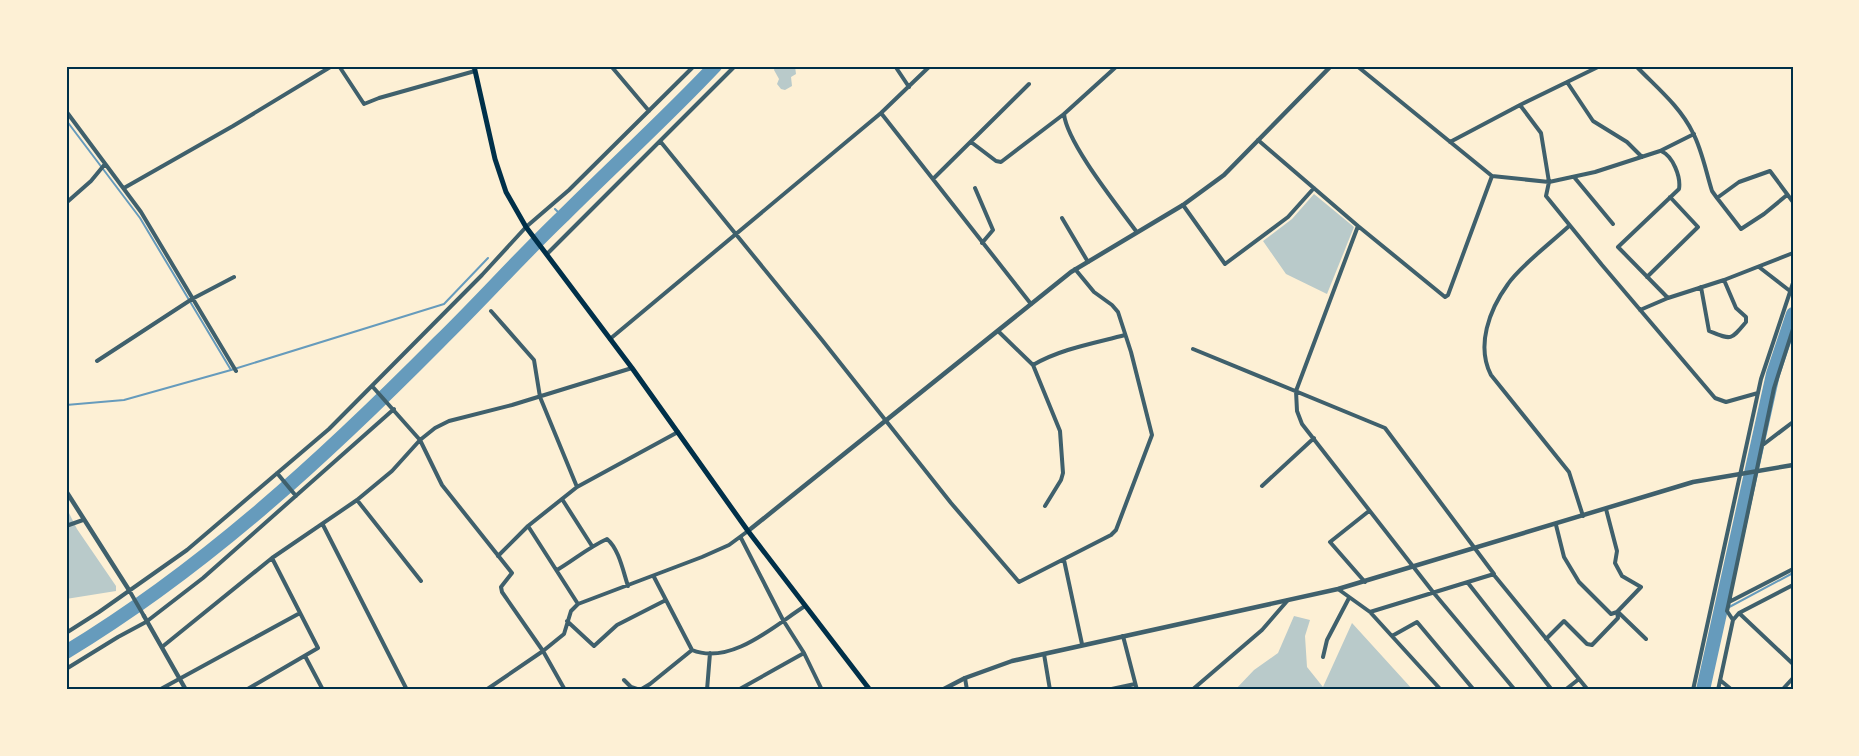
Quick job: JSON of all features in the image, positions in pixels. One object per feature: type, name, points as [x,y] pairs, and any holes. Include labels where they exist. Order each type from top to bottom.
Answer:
[{"type":"main road","points":[[475,69],[495,159],[506,192],[527,229],[632,368],[748,531],[870,690]]},
{"type":"street","points":[[124,188],[332,66]]},
{"type":"street","points":[[339,66],[364,104],[475,69]]},
{"type":"street","points":[[611,66],[649,111]]},
{"type":"street","points":[[66,633],[187,550],[329,429],[374,388],[527,229],[694,66]]},
{"type":"street","points":[[547,254],[735,66]]},
{"type":"street","points":[[895,66],[909,87]]},
{"type":"street","points":[[610,339],[880,113],[930,66]]},
{"type":"street","points":[[972,142],[996,161],[1001,162],[1064,114],[1117,66]]},
{"type":"street","points":[[486,690],[564,634],[567,621],[578,604],[654,576],[741,538],[1076,269],[1136,231],[1183,205],[1224,175],[1331,66]]},
{"type":"street","points":[[1357,66],[1492,176],[1549,182],[1595,172],[1642,157],[1694,134]]},
{"type":"street","points":[[1450,142],[1600,66]]},
{"type":"street","points":[[1636,66],[1673,103],[1694,134],[1712,191],[1741,229],[1787,195]]},
{"type":"street","points":[[1567,82],[1593,121],[1627,142],[1642,157]]},
{"type":"street","points":[[933,179],[1029,84]]},
{"type":"street","points":[[1520,105],[1541,133],[1549,182],[1546,196],[1569,226],[1720,402],[1758,393]]},
{"type":"street","points":[[66,111],[141,212],[236,371]]},
{"type":"street","points":[[880,113],[1031,304]]},
{"type":"street","points":[[1064,114],[1065,123],[1086,161],[1136,231]]},
{"type":"street","points":[[1258,140],[1445,297],[1448,295],[1492,176]]},
{"type":"street","points":[[660,141],[951,503],[1019,582],[1111,535],[1116,530],[1151,441],[1151,428],[1118,312],[1094,292],[1076,269]]},
{"type":"street","points":[[1660,151],[1667,154],[1679,178],[1679,189],[1618,247],[1668,298]]},
{"type":"street","points":[[66,203],[91,181],[105,164]]},
{"type":"street","points":[[1717,198],[1739,182],[1770,171],[1793,202]]},
{"type":"street","points":[[1573,177],[1613,224]]},
{"type":"street","points":[[975,188],[993,230],[982,243]]},
{"type":"street","points":[[1183,205],[1225,264],[1288,217],[1314,188]]},
{"type":"street","points":[[1647,277],[1698,227],[1670,197]]},
{"type":"street","points":[[1062,218],[1088,262]]},
{"type":"street","points":[[1358,226],[1296,391],[1297,411],[1302,424],[1369,511],[1515,690]]},
{"type":"street","points":[[1569,226],[1508,283],[1494,308],[1484,336],[1485,364],[1491,375],[1569,472],[1583,517]]},
{"type":"street","points":[[1640,310],[1793,253]]},
{"type":"street","points":[[1759,266],[1790,291]]},
{"type":"street","points":[[97,361],[191,299],[234,277]]},
{"type":"street","points":[[1701,287],[1709,331],[1729,338],[1733,337],[1746,322],[1746,317],[1736,308],[1724,280]]},
{"type":"street","points":[[1693,690],[1761,379],[1793,283]]},
{"type":"street","points":[[491,311],[534,360],[540,397],[577,487]]},
{"type":"street","points":[[1733,620],[1727,611],[1774,388],[1793,329]]},
{"type":"street","points":[[998,331],[1033,365],[1059,431],[1063,468],[1061,480],[1045,506]]},
{"type":"street","points":[[1033,365],[1044,358],[1125,335]]},
{"type":"street","points":[[1193,349],[1385,428],[1474,549],[1588,690]]},
{"type":"street","points":[[162,647],[272,558],[357,500],[392,471],[420,440],[435,428],[449,421],[540,397],[632,368]]},
{"type":"street","points":[[374,388],[420,440],[442,485],[512,573],[501,587],[502,592],[543,651],[565,690]]},
{"type":"street","points":[[66,669],[146,622],[203,578],[392,407]]},
{"type":"street","points":[[1763,444],[1793,422]]},
{"type":"street","points":[[498,556],[528,526],[577,487],[678,432]]},
{"type":"street","points":[[1262,486],[1314,438]]},
{"type":"street","points":[[942,690],[965,678],[1012,661],[1338,589],[1693,482],[1758,469],[1793,465]]},
{"type":"street","points":[[277,473],[296,496]]},
{"type":"street","points":[[66,491],[129,590],[186,690]]},
{"type":"street","points":[[562,499],[592,546]]},
{"type":"street","points":[[357,500],[421,581]]},
{"type":"street","points":[[1556,525],[1564,557],[1579,582],[1611,614],[1617,612],[1641,587],[1622,576],[1616,563],[1617,551],[1606,509]]},
{"type":"street","points":[[1365,582],[1329,542],[1369,511]]},
{"type":"street","points":[[66,526],[83,520]]},
{"type":"street","points":[[323,525],[407,690]]},
{"type":"street","points":[[528,526],[578,604]]},
{"type":"street","points":[[741,538],[822,690]]},
{"type":"street","points":[[557,570],[581,556],[592,546],[607,539],[610,540],[628,586]]},
{"type":"street","points":[[246,690],[318,648],[272,558]]},
{"type":"street","points":[[1064,560],[1082,644]]},
{"type":"street","points":[[1729,603],[1793,569]]},
{"type":"street","points":[[1371,612],[1494,574]]},
{"type":"street","points":[[654,576],[692,650],[698,653],[728,652],[737,649],[805,606]]},
{"type":"street","points":[[1468,583],[1552,690]]},
{"type":"street","points":[[1718,690],[1733,620],[1739,613],[1793,585]]},
{"type":"street","points":[[1338,589],[1371,612],[1440,690]]},
{"type":"street","points":[[1323,657],[1327,640],[1349,598]]},
{"type":"street","points":[[567,621],[594,646],[617,625],[666,600]]},
{"type":"street","points":[[1192,690],[1262,630],[1288,600]]},
{"type":"street","points":[[1617,612],[1646,639]]},
{"type":"street","points":[[1546,639],[1563,621],[1587,644],[1592,645],[1617,618],[1617,612]]},
{"type":"street","points":[[159,690],[300,613]]},
{"type":"street","points":[[1739,613],[1793,664]]},
{"type":"street","points":[[1392,636],[1417,622],[1474,690]]},
{"type":"street","points":[[1123,636],[1137,690]]},
{"type":"street","points":[[624,680],[631,687],[640,690],[692,650]]},
{"type":"street","points":[[707,690],[710,653]]},
{"type":"street","points":[[738,690],[804,653]]},
{"type":"street","points":[[1044,653],[1050,690]]},
{"type":"street","points":[[305,656],[323,690]]},
{"type":"street","points":[[965,678],[968,690]]},
{"type":"street","points":[[1782,690],[1793,678]]},
{"type":"street","points":[[1565,690],[1579,679]]},
{"type":"street","points":[[1720,680],[1732,690]]},
{"type":"street","points":[[1107,690],[1135,684]]},
{"type":"shaded area","points":[[775,66],[795,66],[796,74],[791,77],[792,86],[785,90],[781,89],[777,84],[779,79],[774,70]]},
{"type":"shaded area","points":[[1314,194],[1354,227],[1327,294],[1286,274],[1263,241],[1292,219]]},
{"type":"shaded area","points":[[66,507],[77,529],[116,586],[116,591],[66,599]]},
{"type":"shaded area","points":[[1294,616],[1310,620],[1305,636],[1307,667],[1323,687],[1352,623],[1413,690],[1235,690],[1254,670],[1278,653]]},
{"type":"waterway","points":[[66,652],[167,584],[262,509],[308,468],[396,385],[715,66]]},
{"type":"waterway","points":[[66,120],[140,218],[231,370],[444,304],[488,258]]},
{"type":"waterway","points":[[555,209],[562,216]]},
{"type":"waterway","points":[[1703,690],[1773,374],[1793,314]]},
{"type":"waterway","points":[[66,405],[124,400],[231,370]]},
{"type":"waterway","points":[[1720,612],[1793,573]]}]
